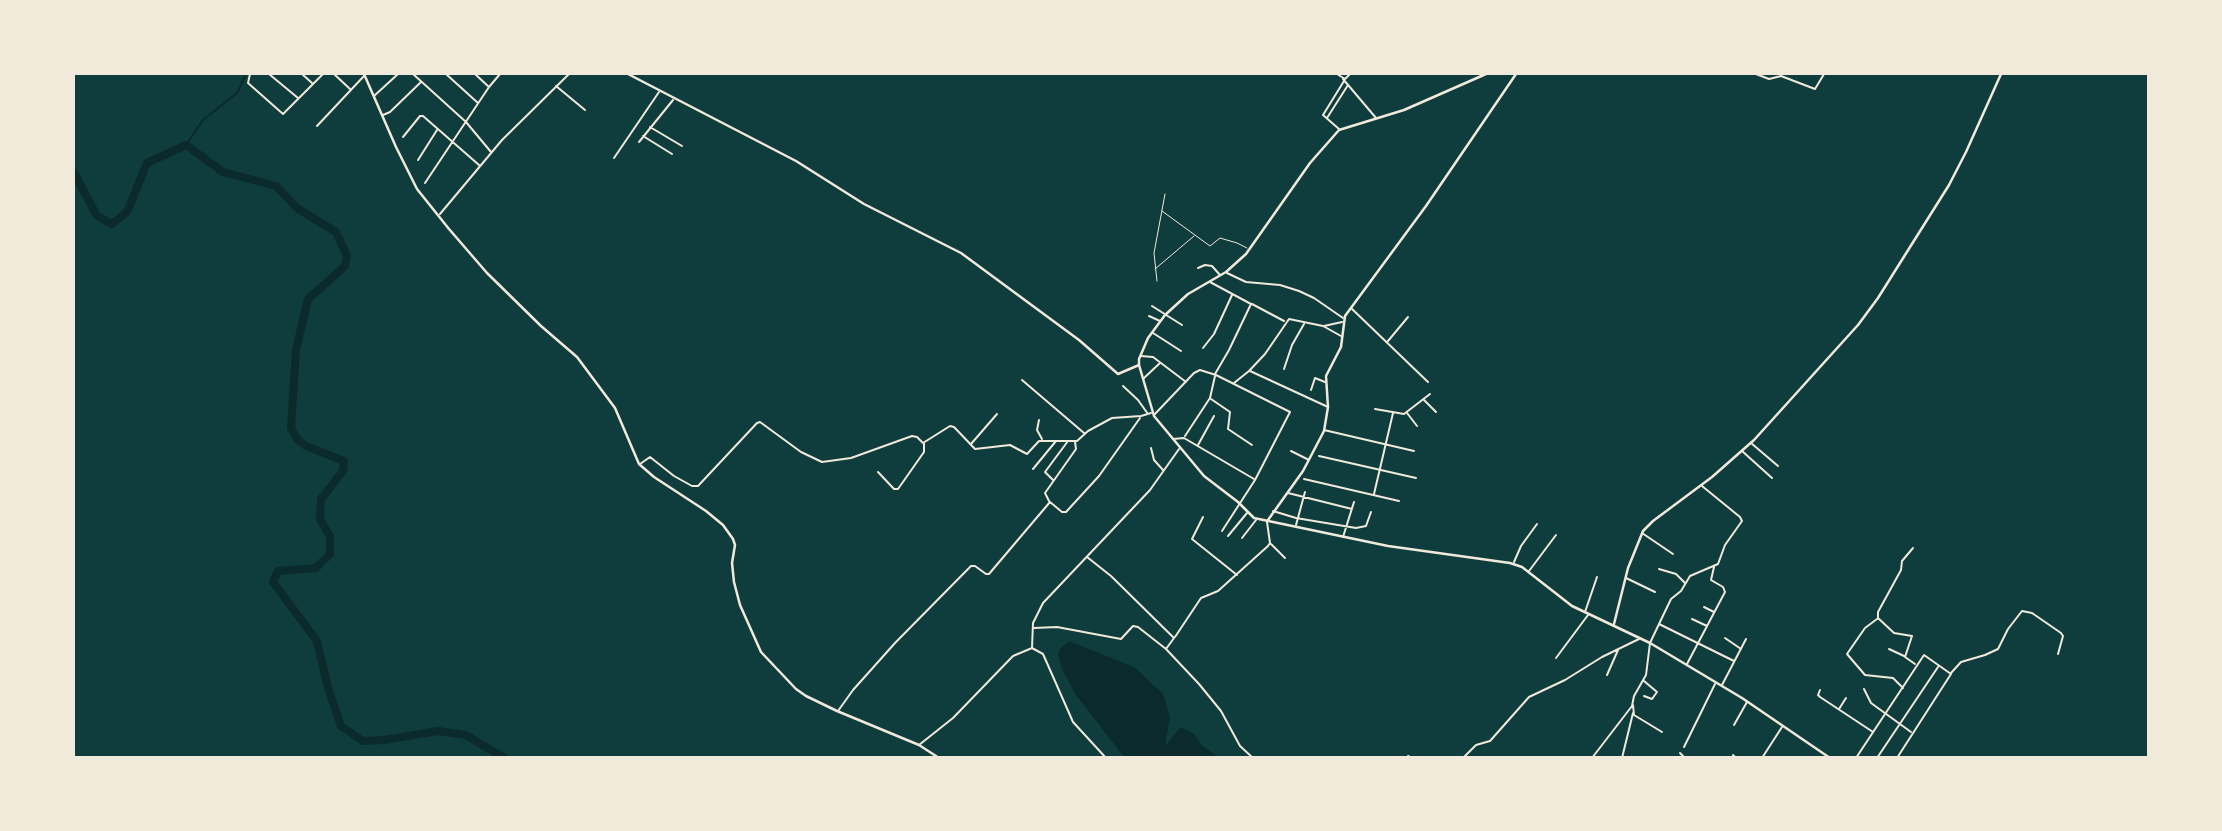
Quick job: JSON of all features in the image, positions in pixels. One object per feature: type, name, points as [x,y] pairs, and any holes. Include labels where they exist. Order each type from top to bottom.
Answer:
[{"type":"street","points":[[250,74],[248,83],[283,114],[324,74]]},
{"type":"street","points":[[270,74],[298,99]]},
{"type":"street","points":[[302,74],[313,84]]},
{"type":"street","points":[[334,74],[351,90]]},
{"type":"street","points":[[317,126],[364,74],[417,189],[487,273],[577,357],[615,408],[639,464],[706,511],[733,539],[735,545],[732,563],[740,605],[761,652],[796,690],[837,711],[919,745],[939,758]]},
{"type":"street","points":[[374,96],[398,74]]},
{"type":"street","points":[[413,74],[466,122],[491,153]]},
{"type":"street","points":[[446,74],[478,103]]},
{"type":"street","points":[[475,74],[489,86]]},
{"type":"street","points":[[425,183],[489,86],[500,74]]},
{"type":"street","points":[[439,216],[491,153],[569,74]]},
{"type":"street","points":[[628,74],[796,161],[864,204],[961,253],[1079,340],[1118,374],[1139,365]]},
{"type":"street","points":[[1337,74],[1377,118]]},
{"type":"street","points":[[1339,130],[1323,115],[1350,74]]},
{"type":"street","points":[[1151,414],[1151,400],[1139,365],[1140,356],[1152,332],[1167,313],[1188,294],[1226,272],[1249,249],[1310,163],[1339,130],[1404,110],[1486,74]]},
{"type":"street","points":[[1285,558],[1270,543],[1267,522],[1309,460],[1324,430],[1328,407],[1326,383],[1341,347],[1344,320],[1516,74]]},
{"type":"street","points":[[1756,74],[1769,79],[1781,76],[1815,89],[1824,74]]},
{"type":"street","points":[[1614,624],[1642,533],[1653,521],[1751,443],[1858,325],[1949,185],[2001,74]]},
{"type":"street","points":[[382,115],[390,112],[421,82]]},
{"type":"street","points":[[556,85],[585,110]]},
{"type":"street","points":[[1327,118],[1348,85]]},
{"type":"street","points":[[614,158],[659,91]]},
{"type":"street","points":[[639,142],[674,99]]},
{"type":"street","points":[[403,136],[423,116],[480,166]]},
{"type":"street","points":[[650,127],[682,146]]},
{"type":"street","points":[[418,160],[438,129]]},
{"type":"street","points":[[643,136],[672,153]]},
{"type":"street","points":[[1198,268],[1212,266],[1220,275]]},
{"type":"street","points":[[1226,272],[1246,282],[1280,285],[1299,291],[1314,298],[1344,320]]},
{"type":"street","points":[[1210,282],[1285,322]]},
{"type":"street","points":[[1203,348],[1214,334],[1233,294]]},
{"type":"street","points":[[1184,438],[1210,398],[1215,375],[1251,304]]},
{"type":"street","points":[[1152,306],[1167,313],[1182,325]]},
{"type":"street","points":[[1351,309],[1428,382]]},
{"type":"street","points":[[1149,316],[1160,321]]},
{"type":"street","points":[[1387,342],[1408,317]]},
{"type":"street","points":[[1233,384],[1265,354],[1285,322],[1291,318],[1323,326],[1342,337]]},
{"type":"street","points":[[1323,326],[1344,320]]},
{"type":"street","points":[[1283,369],[1292,345],[1305,323]]},
{"type":"street","points":[[1152,332],[1181,351]]},
{"type":"street","points":[[1140,356],[1153,357],[1186,382]]},
{"type":"street","points":[[1143,378],[1161,363]]},
{"type":"street","points":[[923,443],[950,426],[975,449],[1010,445],[1027,453],[1043,439],[1075,441],[1112,418],[1151,414],[1197,371],[1215,375],[1290,412],[1255,480],[1222,531]]},
{"type":"street","points":[[1249,371],[1328,407]]},
{"type":"street","points":[[1311,390],[1315,379],[1326,383]]},
{"type":"street","points":[[1022,380],[1085,433]]},
{"type":"street","points":[[1123,386],[1204,476],[1256,519],[1343,537],[1513,564],[1528,572],[1572,606],[1650,643],[1747,702],[1830,758]]},
{"type":"street","points":[[1375,409],[1393,414],[1406,412],[1430,394]]},
{"type":"street","points":[[1210,398],[1230,412],[1228,429],[1252,445]]},
{"type":"street","points":[[1424,399],[1436,412]]},
{"type":"street","points":[[1406,412],[1418,426]]},
{"type":"street","points":[[970,445],[997,414]]},
{"type":"street","points":[[1374,495],[1393,414]]},
{"type":"street","points":[[1075,441],[1076,449],[1045,495],[1062,512],[1066,512],[1099,476],[1141,416]]},
{"type":"street","points":[[1198,445],[1214,416]]},
{"type":"street","points":[[1039,420],[1037,430],[1043,439]]},
{"type":"street","points":[[639,464],[650,457],[674,476],[698,486],[760,422],[800,452],[822,462],[851,458],[912,436],[917,436],[923,443],[924,452],[898,489],[894,489],[878,471]]},
{"type":"street","points":[[1324,430],[1414,451]]},
{"type":"street","points":[[1173,439],[1184,438],[1198,445],[1255,480]]},
{"type":"street","points":[[1033,469],[1056,440]]},
{"type":"street","points":[[1054,481],[1045,472],[1068,440]]},
{"type":"street","points":[[1751,443],[1778,467]]},
{"type":"street","points":[[1150,448],[1154,460],[1163,470]]},
{"type":"street","points":[[1032,648],[1036,613],[1043,603],[1150,490],[1179,448]]},
{"type":"street","points":[[1292,451],[1309,460]]},
{"type":"street","points":[[1742,451],[1772,478]]},
{"type":"street","points":[[1319,456],[1416,478]]},
{"type":"street","points":[[1304,479],[1399,501]]},
{"type":"street","points":[[1686,666],[1725,590],[1711,580],[1714,566],[1742,519],[1701,485]]},
{"type":"street","points":[[1295,527],[1304,492]]},
{"type":"street","points":[[1287,493],[1352,509]]},
{"type":"street","points":[[837,711],[895,643],[971,566],[989,574],[1050,502]]},
{"type":"street","points":[[1343,537],[1354,502]]},
{"type":"street","points":[[1273,511],[1346,526],[1366,526],[1371,512]]},
{"type":"street","points":[[1228,536],[1247,512]]},
{"type":"street","points":[[1203,517],[1192,539],[1237,575]]},
{"type":"street","points":[[1242,538],[1256,519]]},
{"type":"street","points":[[1513,564],[1521,546],[1537,524]]},
{"type":"street","points":[[1642,533],[1673,554]]},
{"type":"street","points":[[1528,572],[1556,536]]},
{"type":"street","points":[[1166,649],[1201,598],[1218,592],[1270,543]]},
{"type":"street","points":[[1905,657],[1912,636],[1894,633],[1878,618],[1878,612],[1901,570],[1902,561],[1913,548]]},
{"type":"street","points":[[1087,557],[1111,576],[1174,638]]},
{"type":"street","points":[[1622,758],[1633,713],[1634,696],[1648,667],[1650,643],[1658,624],[1671,599],[1680,593],[1692,574],[1714,566]]},
{"type":"street","points":[[1659,569],[1676,574],[1686,584]]},
{"type":"street","points":[[1556,658],[1587,613],[1597,577]]},
{"type":"street","points":[[1626,578],[1656,592]]},
{"type":"street","points":[[1704,607],[1714,612]]},
{"type":"street","points":[[1897,758],[1961,662],[1998,649],[2008,629],[2022,611],[2032,613],[2061,632],[2063,636],[2058,654]]},
{"type":"street","points":[[1878,618],[1866,628],[1847,654],[1865,675],[1889,677],[1904,688]]},
{"type":"street","points":[[1692,619],[1707,626]]},
{"type":"street","points":[[1658,624],[1734,661]]},
{"type":"street","points":[[1033,628],[1057,627],[1121,639],[1133,625],[1138,626],[1166,649],[1199,684],[1221,711],[1240,746],[1252,758]]},
{"type":"street","points":[[1463,758],[1476,745],[1490,741],[1529,697],[1640,638]]},
{"type":"street","points":[[1725,638],[1741,649]]},
{"type":"street","points":[[1721,686],[1746,639]]},
{"type":"street","points":[[919,745],[953,718],[1013,656],[1032,648],[1043,654],[1073,722],[1106,758]]},
{"type":"street","points":[[1607,675],[1619,649]]},
{"type":"street","points":[[1889,649],[1916,665]]},
{"type":"street","points":[[1856,758],[1924,655],[1951,674]]},
{"type":"street","points":[[1877,758],[1938,666]]},
{"type":"street","points":[[1643,680],[1657,691],[1652,699],[1644,696]]},
{"type":"street","points":[[1684,747],[1715,683]]},
{"type":"street","points":[[1864,689],[1871,703],[1913,733]]},
{"type":"street","points":[[1820,690],[1819,697],[1873,732]]},
{"type":"street","points":[[1838,710],[1846,698]]},
{"type":"street","points":[[1734,725],[1747,702]]},
{"type":"street","points":[[1592,758],[1633,704]]},
{"type":"street","points":[[1633,713],[1662,732]]},
{"type":"street","points":[[1762,758],[1762,754],[1783,726]]},
{"type":"street","points":[[1680,752],[1685,758]]},
{"type":"street","points":[[1407,758],[1412,758]]},
{"type":"lane","points":[[1157,281],[1154,270],[1156,241],[1165,194]]},
{"type":"lane","points":[[1163,211],[1210,246],[1220,238],[1249,249]]},
{"type":"lane","points":[[1154,270],[1195,234]]},
{"type":"water","points":[[1069,641],[1134,667],[1163,694],[1170,717],[1165,746],[1181,727],[1194,734],[1202,745],[1217,757],[1124,757],[1076,695],[1062,669],[1058,654]]},
{"type":"waterway","points":[[186,145],[203,120],[237,93],[246,74]]},
{"type":"waterway","points":[[74,173],[97,216],[112,224],[127,212],[147,163],[186,145],[223,172],[276,186],[297,208],[336,232],[347,256],[345,266],[308,299],[296,350],[291,428],[298,440],[306,446],[344,461],[343,471],[321,499],[320,519],[330,537],[330,554],[316,568],[278,571],[273,582],[317,641],[328,688],[341,726],[363,741],[438,731],[466,735],[504,758]]}]
